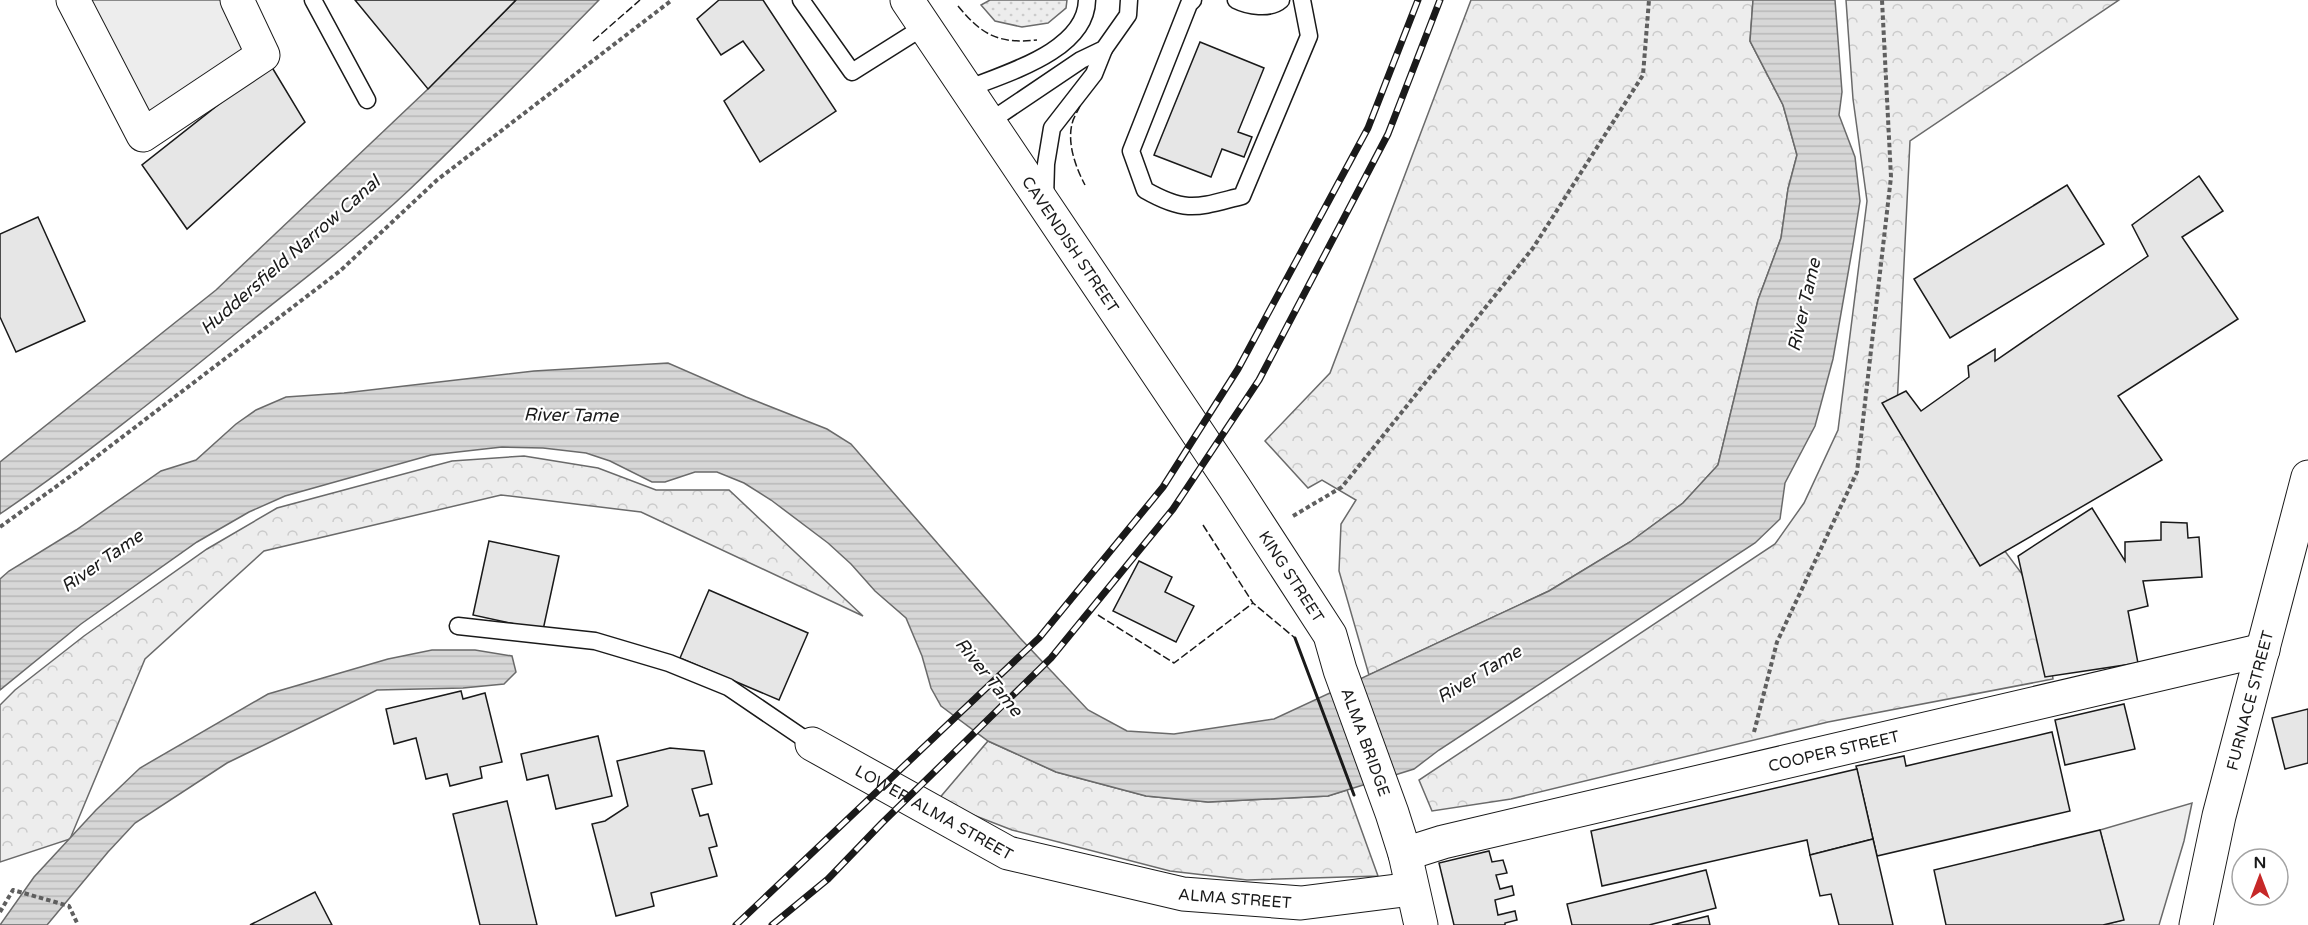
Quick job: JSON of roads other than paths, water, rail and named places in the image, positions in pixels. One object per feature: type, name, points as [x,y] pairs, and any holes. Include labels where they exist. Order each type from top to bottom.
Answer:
[{"type":"street","points":[[73,0],[143,135],[263,55],[237,0]]},
{"type":"street","name":"CAVENDISH STREET","points":[[916,13],[1234,487]]},
{"type":"street","name":"FURNACE STREET","points":[[2196,925],[2219,816],[2308,477]]},
{"type":"street","name":"KING STREET","points":[[1234,487],[1330,635],[1340,670]]},
{"type":"street","name":"COOPER STREET","points":[[1405,854],[1443,842],[2263,650]]},
{"type":"street","name":"ALMA BRIDGE","points":[[1340,670],[1405,854]]},
{"type":"street","name":"LOWER ALMA STREET","points":[[812,744],[1008,853],[1061,865]]},
{"type":"street","points":[[1405,854],[1421,925]]},
{"type":"street","name":"ALMA STREET","points":[[1061,865],[1183,894],[1301,903],[1412,889]]},
{"type":"lane","points":[[313,0],[367,100]]},
{"type":"lane","points":[[801,0],[852,72],[916,13]]},
{"type":"lane","points":[[967,89],[1041,58],[1074,34],[1087,13],[1087,0]]},
{"type":"lane","points":[[1045,205],[1046,164],[1052,128],[1094,74],[1104,49],[1128,15],[1129,0]]},
{"type":"lane","points":[[1193,0],[1189,4],[1131,151],[1145,190],[1167,202],[1194,207],[1242,196],[1309,36],[1302,0]]},
{"type":"lane","points":[[1236,0],[1256,6],[1277,4],[1281,0]]},
{"type":"lane","points":[[989,122],[1081,60],[1104,49]]},
{"type":"lane","points":[[458,626],[595,641],[669,663],[728,687],[812,744]]},
{"type":"water","name":"Huddersfield Narrow Canal","points":[[516,0],[599,0],[457,143],[370,225],[124,423],[0,514],[0,462],[216,290],[428,89]]},
{"type":"water","name":"River Tame","points":[[1753,0],[1835,0],[1842,92],[1839,115],[1855,157],[1860,201],[1833,359],[1815,426],[1785,483],[1780,519],[1755,543],[1439,750],[1414,769],[1328,796],[1208,802],[1146,796],[1056,772],[988,741],[941,706],[931,688],[922,656],[906,618],[875,591],[828,543],[771,500],[744,483],[717,472],[695,472],[665,482],[652,482],[610,461],[586,453],[543,448],[502,447],[431,455],[285,496],[249,512],[197,542],[81,624],[0,690],[0,579],[161,471],[196,460],[236,424],[256,410],[286,397],[344,393],[534,371],[668,363],[827,429],[851,444],[1020,638],[1088,710],[1127,731],[1174,734],[1274,719],[1549,591],[1630,542],[1683,503],[1718,465],[1758,300],[1781,238],[1788,189],[1797,155],[1783,105],[1750,41]]},
{"type":"water","points":[[432,650],[475,650],[512,656],[516,672],[504,684],[463,688],[377,690],[227,763],[135,823],[47,925],[0,925],[34,877],[96,810],[140,768],[268,694],[388,659]]},
{"type":"railway","points":[[736,925],[1039,638],[1163,487],[1238,369],[1368,128],[1418,0]]},
{"type":"railway","points":[[772,925],[828,879],[1051,658],[1173,509],[1259,380],[1388,134],[1440,0]]}]
